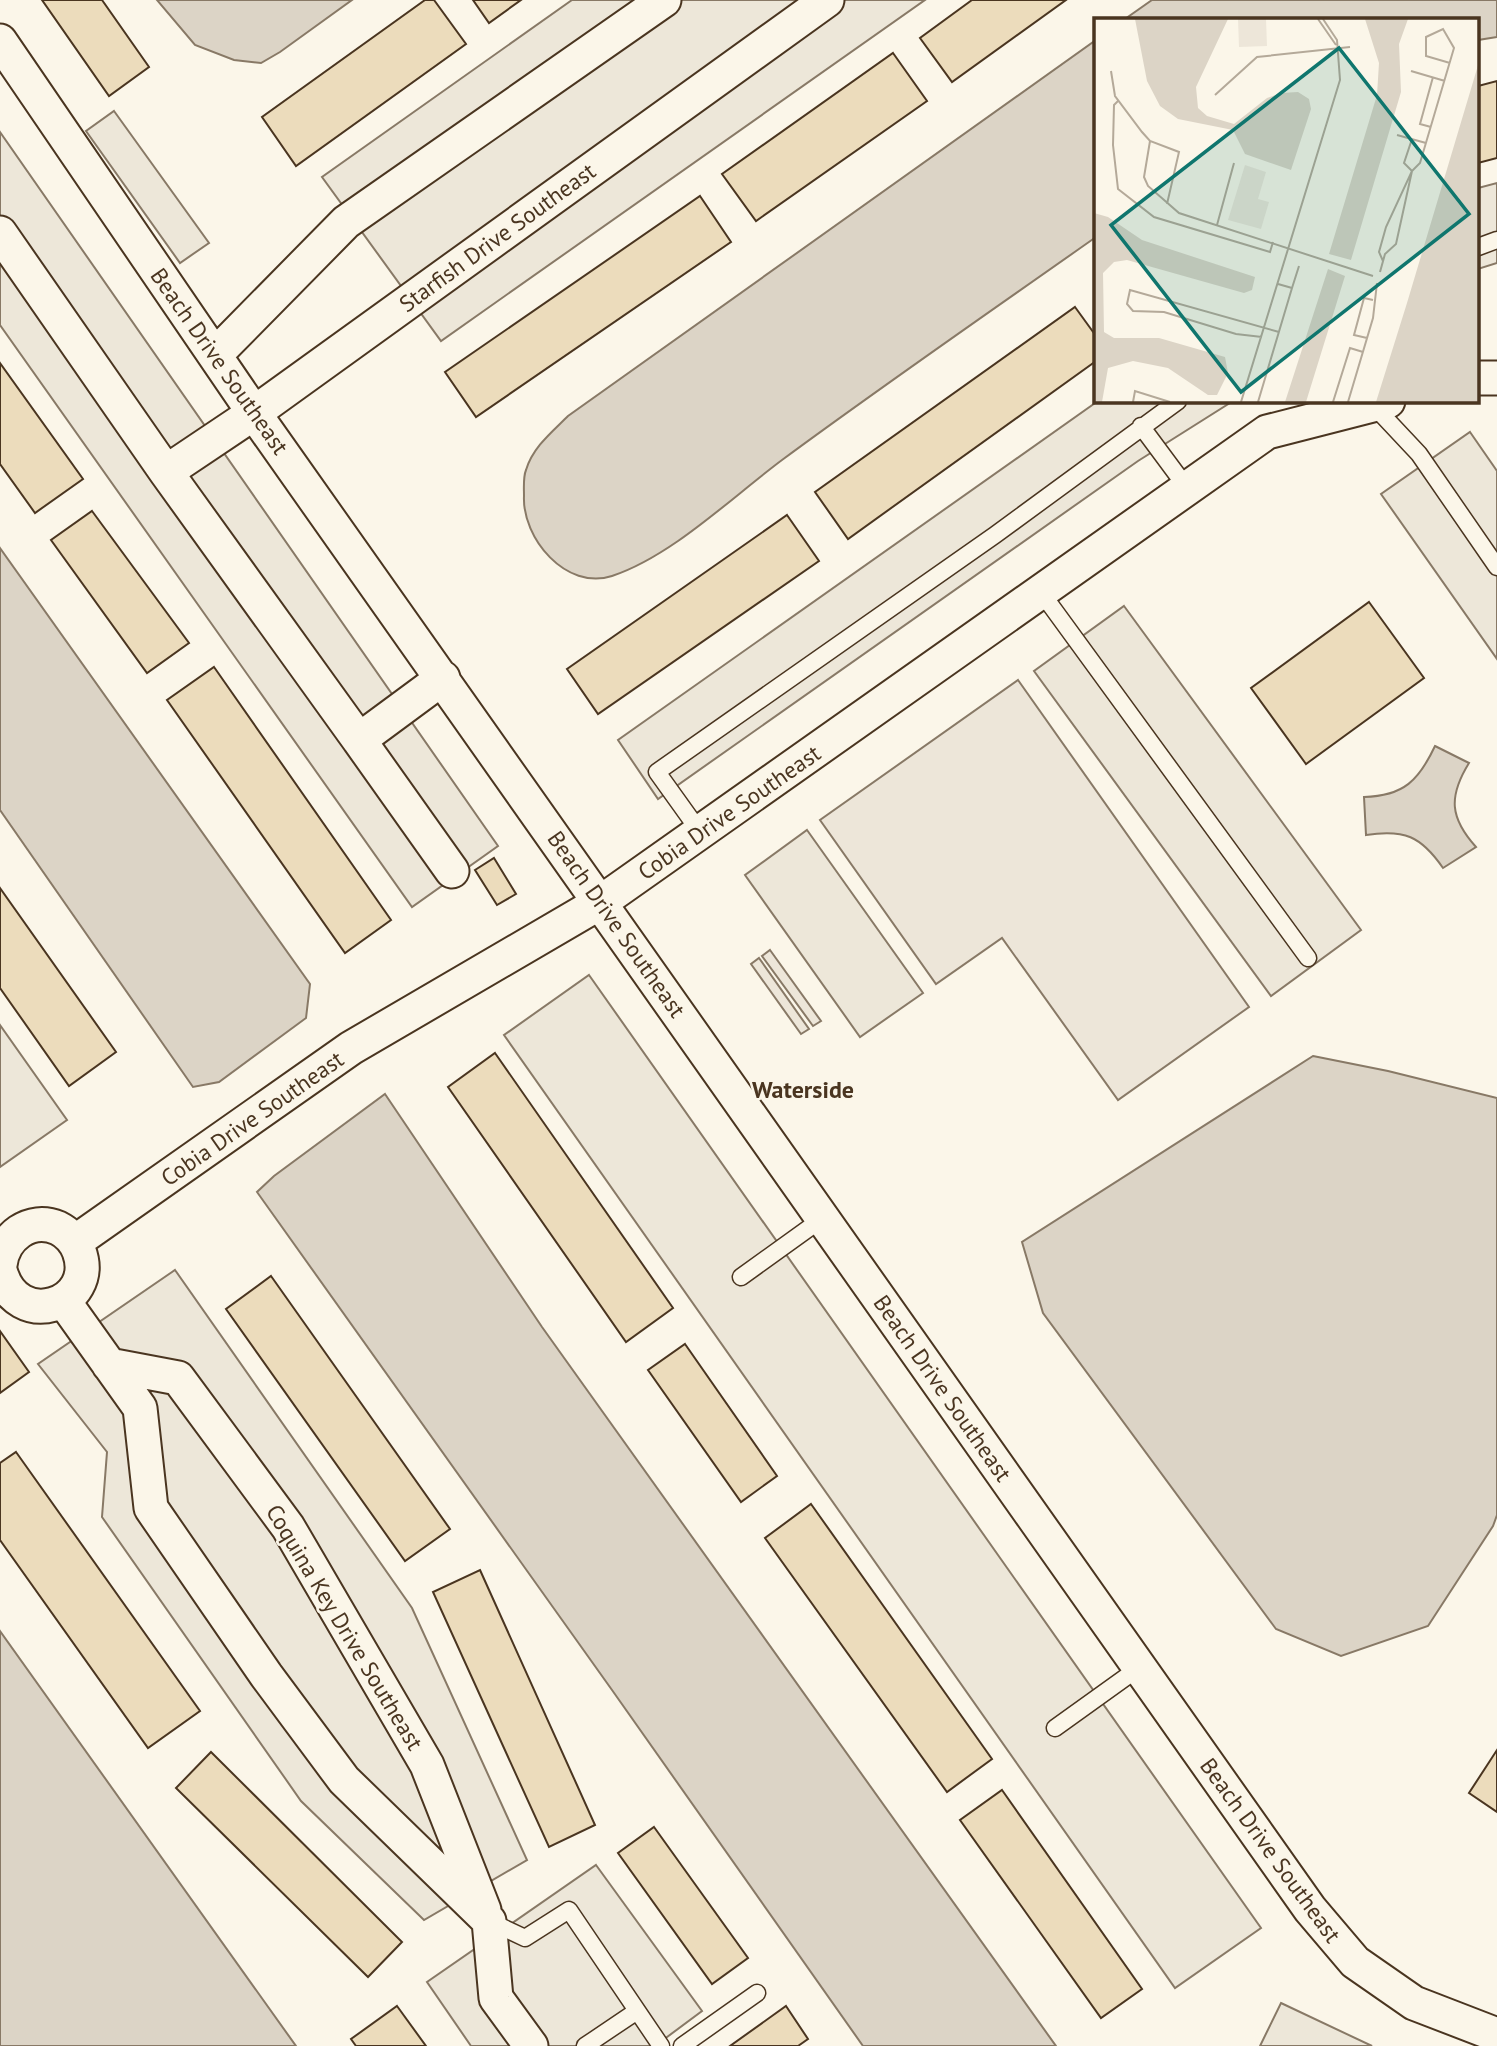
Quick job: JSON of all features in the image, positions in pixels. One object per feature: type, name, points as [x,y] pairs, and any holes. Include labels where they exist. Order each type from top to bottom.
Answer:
[{"type":"street","points":[[215,355],[346,222],[664,0]]},
{"type":"street","name":"Starfish Drive Southeast","points":[[166,472],[254,413],[827,0]]},
{"type":"street","name":"Beach Drive Southeast","points":[[0,41],[254,413],[1310,1909],[1355,1962],[1414,2003],[1493,2035]]},
{"type":"street","points":[[0,233],[166,472],[452,871]]},
{"type":"street","name":"Cobia Drive Southeast","points":[[75,1242],[351,1048],[601,902],[1267,432],[1380,403]]},
{"type":"street","points":[[359,740],[443,678]]},
{"type":"street","points":[[8,1224],[27,1227],[41,1224],[55,1227],[68,1234],[75,1242],[82,1259],[81,1273],[77,1287],[63,1300],[43,1307],[30,1305],[9,1292],[0,1267],[1,1256],[7,1244],[8,1224]]},
{"type":"street","points":[[63,1300],[140,1408],[150,1508],[266,1675],[344,1780],[489,1922]]},
{"type":"street","name":"Coquina Key Drive Southeast","points":[[109,1365],[178,1378],[288,1527],[427,1765],[489,1922],[496,1998],[531,2046]]},
{"type":"lane","points":[[1480,246],[1497,240]]},
{"type":"lane","points":[[699,832],[657,772],[995,535],[1177,402]]},
{"type":"lane","points":[[1380,403],[1419,454],[1497,567]]},
{"type":"lane","points":[[1141,426],[1187,488]]},
{"type":"lane","points":[[1041,592],[1308,958]]},
{"type":"lane","points":[[741,1277],[823,1218]]},
{"type":"lane","points":[[1055,1728],[1140,1667]]},
{"type":"lane","points":[[489,1922],[525,1938],[569,1910],[661,2046]]},
{"type":"lane","points":[[682,2046],[757,1993]]},
{"type":"lane","points":[[585,2046],[637,2011]]},
{"type":"shaded area","points":[[157,0],[352,0],[261,63],[234,60],[195,45]]},
{"type":"shaded area","points":[[572,0],[925,0],[441,341],[322,177]]},
{"type":"shaded area","points":[[1152,0],[1497,0],[1497,37],[1480,40],[1480,18],[1126,18]]},
{"type":"shaded area","points":[[1094,41],[1094,238],[782,460],[679,541],[634,567],[612,576],[595,579],[579,576],[550,557],[530,528],[525,512],[524,476],[538,447],[568,416]]},
{"type":"shaded area","points":[[114,111],[209,243],[180,263],[86,131]]},
{"type":"shaded area","points":[[0,132],[498,846],[412,907],[0,325]]},
{"type":"shaded area","points":[[1497,183],[1497,263],[1480,268],[1480,187]]},
{"type":"shaded area","points":[[1097,402],[1231,402],[1138,461],[658,799],[618,740]]},
{"type":"shaded area","points":[[1470,432],[1497,471],[1497,659],[1381,494]]},
{"type":"shaded area","points":[[0,548],[310,984],[306,1018],[219,1082],[193,1087],[0,810]]},
{"type":"shaded area","points":[[1124,606],[1361,930],[1271,996],[1034,671]]},
{"type":"shaded area","points":[[1018,680],[1249,1007],[1118,1100],[1002,938],[936,984],[820,820]]},
{"type":"shaded area","points":[[1435,746],[1469,763],[1458,786],[1455,807],[1461,826],[1476,847],[1443,868],[1427,848],[1410,837],[1391,833],[1366,835],[1364,797],[1390,793],[1408,784],[1423,768]]},
{"type":"shaded area","points":[[807,830],[923,993],[860,1037],[745,875]]},
{"type":"shaded area","points":[[770,950],[821,1021],[813,1026],[762,956]]},
{"type":"shaded area","points":[[759,958],[809,1029],[801,1034],[751,964]]},
{"type":"shaded area","points":[[589,975],[1261,1928],[1175,1988],[504,1035]]},
{"type":"shaded area","points":[[0,1025],[67,1120],[0,1167]]},
{"type":"shaded area","points":[[1313,1056],[1497,1098],[1497,1515],[1493,1526],[1428,1626],[1341,1656],[1276,1629],[1043,1313],[1022,1242]]},
{"type":"shaded area","points":[[385,1094],[542,1327],[1056,2046],[863,2046],[257,1192],[274,1176]]},
{"type":"shaded area","points":[[175,1270],[412,1608],[527,1860],[424,1920],[301,1801],[102,1517],[107,1452],[38,1364]]},
{"type":"shaded area","points":[[0,1631],[296,2046],[0,2046]]},
{"type":"shaded area","points":[[596,1865],[702,2011],[655,2046],[471,2046],[427,1982]]},
{"type":"shaded area","points":[[1281,2003],[1372,2046],[1260,2046]]},
{"type":"building","points":[[42,0],[102,0],[149,67],[109,96]]},
{"type":"building","points":[[425,0],[434,0],[466,44],[296,166],[262,117]]},
{"type":"building","points":[[473,0],[521,0],[489,23]]},
{"type":"building","points":[[972,0],[1066,0],[952,82],[920,38]]},
{"type":"building","points":[[893,53],[927,101],[756,221],[722,174]]},
{"type":"building","points":[[1497,81],[1497,158],[1480,162],[1480,85]]},
{"type":"building","points":[[700,196],[731,242],[476,417],[445,372]]},
{"type":"building","points":[[1075,307],[1094,333],[1094,362],[848,539],[815,492]]},
{"type":"building","points":[[0,363],[83,479],[35,513],[0,464]]},
{"type":"building","points":[[92,511],[189,643],[147,673],[51,540]]},
{"type":"building","points":[[787,515],[819,561],[598,714],[567,669]]},
{"type":"building","points":[[1369,602],[1424,678],[1306,764],[1251,688]]},
{"type":"building","points":[[214,667],[391,920],[345,953],[167,700]]},
{"type":"building","points":[[494,858],[516,894],[497,905],[475,870]]},
{"type":"building","points":[[0,888],[116,1052],[69,1086],[0,988]]},
{"type":"building","points":[[495,1053],[673,1308],[626,1342],[448,1087]]},
{"type":"building","points":[[271,1276],[450,1529],[405,1561],[226,1309]]},
{"type":"building","points":[[0,1331],[29,1372],[0,1393]]},
{"type":"building","points":[[685,1344],[777,1476],[741,1502],[648,1370]]},
{"type":"building","points":[[16,1452],[200,1711],[148,1748],[0,1540],[0,1463]]},
{"type":"building","points":[[811,1504],[992,1759],[947,1792],[765,1538]]},
{"type":"building","points":[[480,1570],[595,1825],[549,1847],[433,1592]]},
{"type":"building","points":[[1497,1750],[1497,1812],[1469,1793]]},
{"type":"building","points":[[211,1752],[402,1942],[368,1977],[176,1788]]},
{"type":"building","points":[[1002,1790],[1142,1989],[1101,2018],[960,1820]]},
{"type":"building","points":[[654,1827],[748,1958],[712,1984],[618,1853]]},
{"type":"building","points":[[397,2006],[426,2046],[356,2046],[351,2039]]},
{"type":"building","points":[[786,2006],[808,2039],[798,2046],[730,2046]]},
{"type":"district","name":"Waterside","points":[[803,1089]]}]
